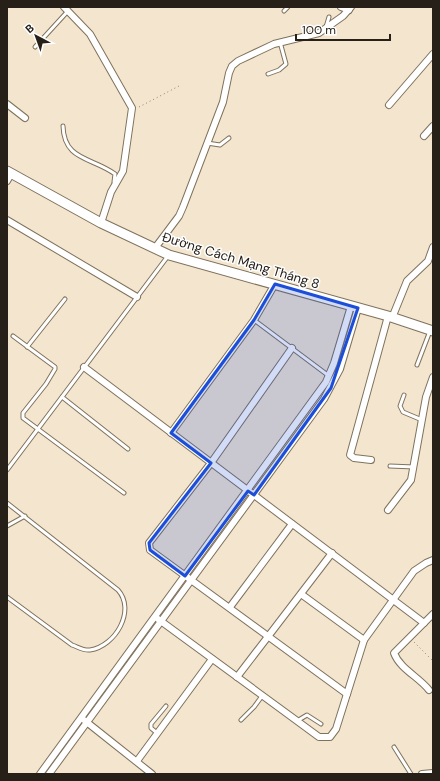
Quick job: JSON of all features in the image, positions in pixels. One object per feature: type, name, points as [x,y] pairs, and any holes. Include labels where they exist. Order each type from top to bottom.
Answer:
[{"type":"street","points":[[341,7],[350,9]]},
{"type":"street","points":[[66,9],[90,34],[132,108],[123,171],[114,186],[101,223]]},
{"type":"street","points":[[155,248],[181,212],[223,102],[229,73],[232,66],[238,61],[280,42],[311,36],[326,28],[350,9]]},
{"type":"street","points":[[389,104],[433,54]]},
{"type":"street","points":[[7,104],[25,118]]},
{"type":"street","points":[[424,136],[433,126]]},
{"type":"street","name":"Đường Cách Mạng Tháng 8","points":[[8,175],[101,223],[169,255],[432,330]]},
{"type":"street","points":[[7,220],[137,297]]},
{"type":"street","points":[[371,460],[354,458],[350,455],[390,317],[407,281],[428,261],[433,247]]},
{"type":"street","points":[[171,433],[254,320],[275,284]]},
{"type":"street","points":[[40,774],[276,453],[329,376],[355,307]]},
{"type":"street","points":[[49,774],[282,457],[335,380],[355,307]]},
{"type":"street","points":[[292,348],[211,463],[149,543],[150,550],[269,635],[347,694]]},
{"type":"street","points":[[84,368],[424,623]]},
{"type":"street","points":[[388,510],[408,486],[414,467],[426,397],[433,376]]},
{"type":"street","points":[[276,453],[282,457]]},
{"type":"street","points":[[230,607],[292,524]]},
{"type":"street","points":[[237,677],[332,554]]},
{"type":"street","points":[[155,617],[297,721],[319,736],[330,737],[336,729],[364,640],[392,599],[414,571],[433,560]]},
{"type":"street","points":[[301,594],[364,640]]},
{"type":"street","points":[[429,690],[421,680],[413,676],[394,654],[395,650],[433,614]]},
{"type":"street","points":[[137,760],[212,659]]},
{"type":"street","points":[[81,717],[137,760],[152,774]]},
{"type":"street","points":[[51,758],[58,763]]},
{"type":"street","points":[[422,774],[433,773]]},
{"type":"lane","points":[[284,11],[288,7]]},
{"type":"lane","points":[[35,47],[66,9]]},
{"type":"lane","points":[[326,28],[329,16]]},
{"type":"lane","points":[[268,74],[279,70],[286,64],[280,42]]},
{"type":"lane","points":[[63,126],[64,141],[67,145],[82,158],[115,174],[114,186]]},
{"type":"lane","points":[[207,143],[216,146],[229,138]]},
{"type":"lane","points":[[7,470],[169,255]]},
{"type":"lane","points":[[27,347],[65,300]]},
{"type":"lane","points":[[254,320],[335,380]]},
{"type":"lane","points":[[417,365],[432,330]]},
{"type":"lane","points":[[13,336],[55,367],[23,413],[23,418],[124,493]]},
{"type":"lane","points":[[404,395],[400,406],[403,412],[422,420]]},
{"type":"lane","points":[[62,397],[128,449]]},
{"type":"lane","points":[[390,466],[414,467]]},
{"type":"lane","points":[[7,503],[122,594],[125,604],[123,620],[108,642],[90,650],[82,649],[72,645],[7,596]]},
{"type":"lane","points":[[7,526],[24,516]]},
{"type":"lane","points":[[241,720],[254,707],[262,695]]},
{"type":"lane","points":[[157,733],[151,728],[151,724],[166,706]]},
{"type":"lane","points":[[297,721],[307,715],[321,724]]},
{"type":"lane","points":[[394,747],[411,774]]},
{"type":"path","points":[[132,108],[145,104],[179,86]]},
{"type":"path","points":[[409,637],[433,661]]},
{"type":"highlighted area","points":[[275,284],[358,308],[331,388],[254,495],[248,491],[185,576],[150,550],[149,543],[211,463],[171,433],[254,320]]}]
